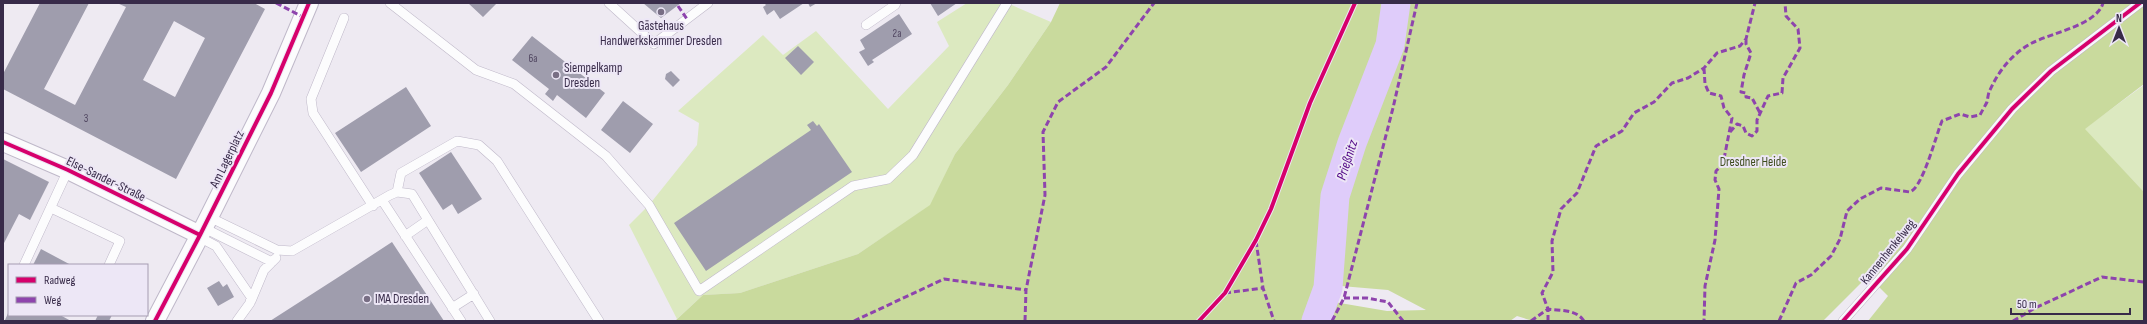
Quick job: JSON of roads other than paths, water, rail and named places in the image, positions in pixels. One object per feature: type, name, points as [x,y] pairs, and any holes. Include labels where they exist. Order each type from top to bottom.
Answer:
[{"type":"street","name":"Am Lagerplatz","points":[[155,321],[203,229],[270,93],[309,3]]},
{"type":"street","name":"Else-Sander-Straße","points":[[3,142],[203,229]]},
{"type":"lane","points":[[390,3],[476,70],[514,84],[606,156],[649,206],[699,291],[853,186],[888,179],[913,155],[1007,3]]},
{"type":"lane","points":[[609,3],[654,44],[708,3]]},
{"type":"lane","points":[[866,25],[896,6],[896,3]]},
{"type":"lane","name":"Kannenhenkelweg","points":[[1843,321],[1907,249],[1958,174],[2012,109],[2051,71],[2140,3]]},
{"type":"lane","points":[[344,18],[311,99],[311,106],[313,112],[373,206]]},
{"type":"lane","points":[[397,192],[401,173],[457,141],[479,145],[497,161],[599,321]]},
{"type":"lane","points":[[24,264],[68,170]]},
{"type":"lane","points":[[237,321],[251,300],[264,270],[283,252],[297,249],[397,192],[412,194],[490,321]]},
{"type":"lane","points":[[382,200],[461,321]]},
{"type":"lane","points":[[51,208],[120,241],[109,264]]},
{"type":"lane","points":[[405,236],[428,220]]},
{"type":"lane","points":[[203,229],[283,252]]},
{"type":"lane","points":[[203,229],[272,262]]},
{"type":"lane","points":[[203,229],[249,294],[251,300]]},
{"type":"lane","points":[[452,308],[474,294]]},
{"type":"waterway","name":"Prießnitz","points":[[1316,321],[1328,288],[1335,196],[1352,143],[1390,45],[1396,3]]},
{"type":"place","name":"Gästehaus Handwerkskammer Dresden","points":[[661,12]]},
{"type":"place","name":"Siempelkamp Dresden","points":[[556,75]]},
{"type":"place","name":"IMA Dresden","points":[[367,299]]},
{"type":"park label","name":"Dresdner Heide","points":[[1753,162]]}]
